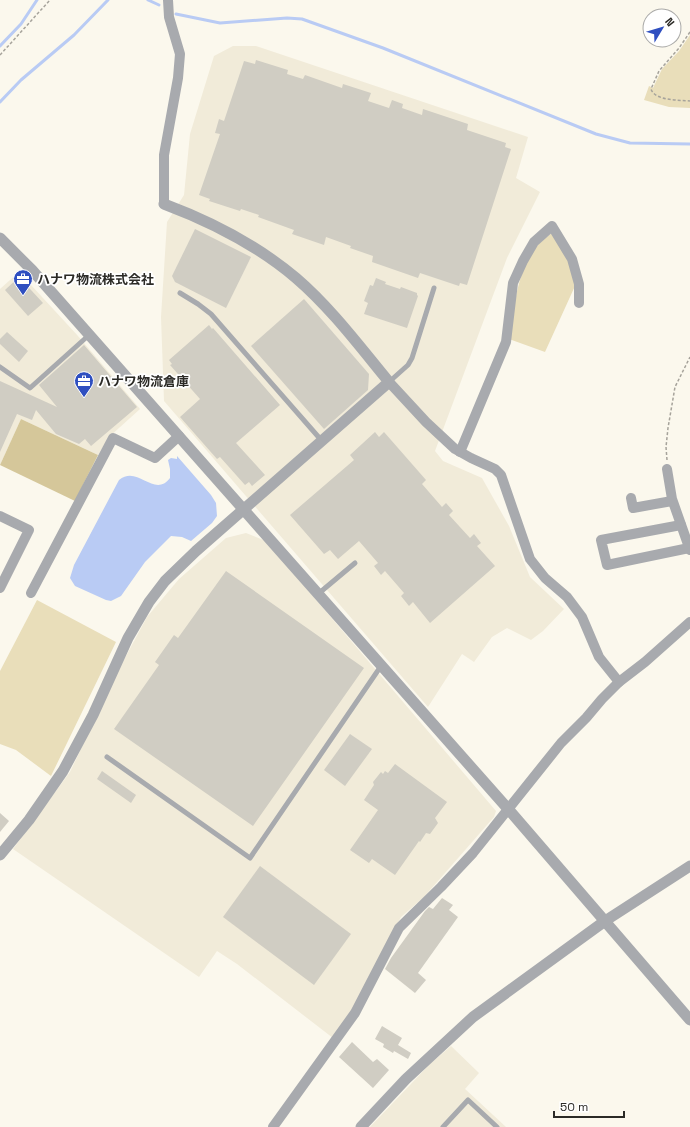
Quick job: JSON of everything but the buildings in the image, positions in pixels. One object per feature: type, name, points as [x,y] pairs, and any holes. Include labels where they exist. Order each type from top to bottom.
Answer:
[{"type":"street","points":[[168,0],[169,17],[180,54],[178,78],[164,155],[164,204],[208,222],[243,240],[297,278],[330,312],[389,382],[426,422],[460,452],[495,469],[501,475],[530,559],[545,578],[567,597],[582,617],[599,657],[619,682]]},
{"type":"street","points":[[460,452],[506,342],[513,283],[522,261],[534,242],[552,226],[572,258],[579,284],[579,303]]},
{"type":"street","points":[[0,238],[32,270],[179,436],[509,810],[690,1020]]},
{"type":"street","points":[[0,856],[29,820],[63,771],[93,715],[128,638],[149,602],[165,581],[196,551],[389,382]]},
{"type":"street","points":[[31,593],[113,438],[155,458],[179,436]]},
{"type":"street","points":[[667,469],[672,501],[681,525],[690,549],[607,565],[601,540],[681,525]]},
{"type":"street","points":[[631,498],[633,508],[672,501]]},
{"type":"street","points":[[0,516],[29,530],[0,589]]},
{"type":"street","points":[[273,1127],[355,1014],[399,928],[468,859],[509,810],[561,743],[619,682],[645,662],[690,622]]},
{"type":"street","points":[[361,1127],[406,1079],[473,1017],[605,921],[690,866]]},
{"type":"lane","points":[[389,382],[408,365],[412,358],[434,288]]},
{"type":"lane","points":[[180,293],[211,314],[322,441]]},
{"type":"lane","points":[[0,367],[30,388],[89,335]]},
{"type":"lane","points":[[318,594],[355,564]]},
{"type":"lane","points":[[107,757],[250,858],[381,666]]},
{"type":"lane","points":[[443,1127],[468,1100],[497,1127]]},
{"type":"path","points":[[0,56],[50,0]]},
{"type":"path","points":[[690,32],[679,48],[659,71],[651,89],[654,95],[660,98],[690,101]]},
{"type":"path","points":[[667,469],[666,447],[675,387],[690,357]]},
{"type":"shaded area","points":[[690,35],[690,108],[669,107],[644,100],[649,86],[653,88],[662,69],[682,47]]},
{"type":"shaded area","points":[[233,46],[256,46],[528,137],[516,178],[540,192],[507,258],[435,451],[443,461],[482,478],[509,526],[530,577],[564,609],[543,631],[531,640],[507,628],[492,637],[474,662],[462,654],[428,707],[164,401],[161,317],[167,222],[184,195],[190,134],[214,56]]},
{"type":"shaded area","points":[[552,233],[570,261],[575,286],[545,352],[509,339],[517,291],[524,267],[536,247]]},
{"type":"shaded area","points":[[19,272],[78,336],[140,409],[109,437],[98,455],[21,419],[0,465],[0,289]]},
{"type":"shaded area","points":[[21,419],[98,455],[75,501],[0,465]]},
{"type":"shaded area","points":[[246,533],[266,541],[496,811],[494,817],[424,897],[401,917],[348,1017],[333,1038],[237,964],[217,951],[199,977],[13,849],[70,772],[119,669],[147,617],[179,579],[226,538]]},
{"type":"shaded area","points":[[37,600],[116,642],[51,776],[16,750],[0,744],[0,671]]},
{"type":"shaded area","points":[[451,1046],[479,1073],[465,1089],[506,1127],[370,1127],[430,1064]]},
{"type":"water","points":[[177,456],[211,495],[216,503],[217,516],[212,523],[191,541],[182,537],[171,536],[145,562],[121,596],[111,601],[75,586],[70,578],[74,565],[119,480],[126,476],[133,476],[152,484],[158,485],[164,483],[170,478],[168,460],[171,458],[177,459]]},
{"type":"waterway","points":[[0,46],[21,24],[37,0]]},
{"type":"waterway","points":[[0,102],[21,80],[74,35],[108,0]]},
{"type":"waterway","points":[[148,0],[159,5]]},
{"type":"waterway","points":[[176,14],[220,23],[287,18],[302,19],[383,48],[596,134],[630,143],[690,144]]},
{"type":"place","name":"ハナワ物流株式会社","points":[[23,296]]},
{"type":"place","name":"ハナワ物流倉庫","points":[[84,398]]}]
